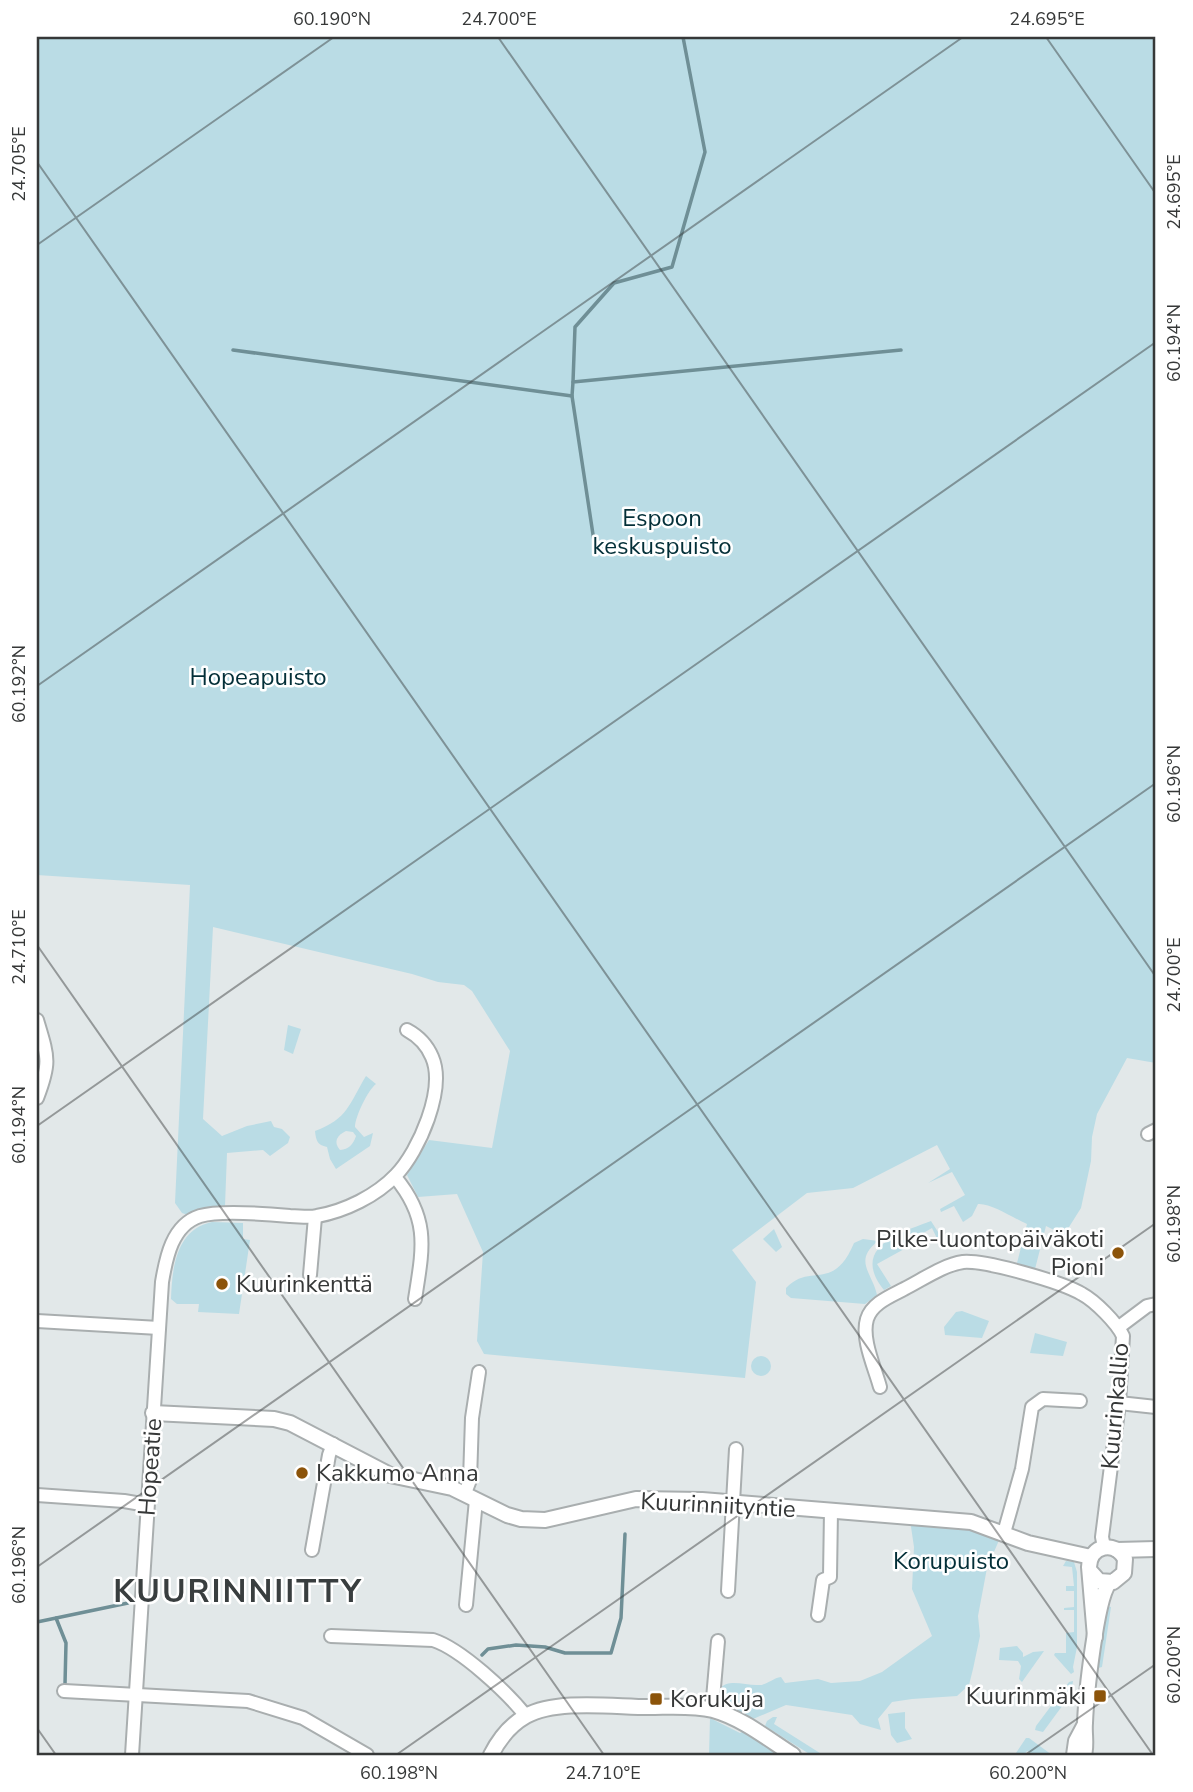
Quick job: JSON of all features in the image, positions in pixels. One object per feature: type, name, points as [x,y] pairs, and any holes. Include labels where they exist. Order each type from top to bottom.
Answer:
[{"type":"street","points":[[37,1020],[48,1070],[37,1098]]},
{"type":"street","points":[[310,1275],[315,1217],[364,1199],[395,1177],[420,1139],[433,1105],[433,1058],[420,1039],[407,1030]]},
{"type":"street","points":[[395,1177],[411,1196],[422,1232],[423,1244],[415,1299]]},
{"type":"street","name":"Hopeatie","points":[[132,1755],[153,1413],[166,1256],[175,1238],[199,1216],[223,1214],[315,1217]]},
{"type":"street","name":"Kuurinkallio","points":[[880,1387],[865,1331],[871,1312],[884,1300],[946,1268],[961,1262],[977,1262],[1082,1294],[1119,1327],[1124,1344],[1102,1537],[1110,1548]]},
{"type":"street","points":[[1119,1327],[1147,1306],[1156,1304]]},
{"type":"street","points":[[37,1321],[159,1328]]},
{"type":"street","points":[[466,1605],[473,1397],[479,1372]]},
{"type":"street","points":[[1004,1532],[1022,1469],[1032,1407],[1042,1399],[1080,1401]]},
{"type":"street","points":[[1119,1403],[1156,1407]]},
{"type":"street","name":"Kuurinniityntie","points":[[153,1413],[274,1419],[303,1429],[390,1475],[438,1484],[507,1516],[536,1520],[636,1499],[947,1518],[1004,1532],[1028,1543],[1090,1563]]},
{"type":"street","points":[[312,1550],[333,1444]]},
{"type":"street","points":[[728,1591],[735,1510],[732,1503],[736,1449]]},
{"type":"street","points":[[37,1495],[147,1505]]},
{"type":"street","points":[[818,1615],[823,1580],[830,1577],[831,1511]]},
{"type":"street","points":[[1090,1563],[1110,1548],[1156,1552]]},
{"type":"street","points":[[1084,1755],[1084,1726],[1101,1599],[1109,1583],[1122,1576],[1125,1566],[1123,1556],[1110,1548]]},
{"type":"street","points":[[1125,1566],[1156,1552]]},
{"type":"street","points":[[1090,1563],[1096,1579],[1109,1583]]},
{"type":"street","points":[[1090,1563],[1095,1637]]},
{"type":"street","points":[[331,1636],[433,1640],[444,1643],[499,1686],[526,1716]]},
{"type":"street","points":[[712,1710],[718,1641]]},
{"type":"street","points":[[64,1690],[248,1701],[303,1718],[367,1755]]},
{"type":"street","points":[[491,1755],[499,1740],[526,1716],[548,1709],[579,1706],[712,1710],[735,1719],[793,1755]]},
{"type":"street","points":[[1074,1755],[1076,1741],[1084,1726]]},
{"type":"green space","name":"Espoon keskuspuisto","points":[[37,37],[1156,37],[1156,1063],[1127,1058],[1097,1114],[1081,1208],[1064,1235],[1046,1226],[1035,1269],[1017,1263],[1027,1224],[983,1204],[978,1204],[972,1216],[963,1222],[954,1206],[941,1212],[940,1209],[965,1195],[952,1172],[928,1183],[950,1169],[937,1145],[853,1188],[807,1193],[732,1250],[756,1282],[745,1378],[484,1354],[477,1341],[483,1252],[457,1194],[418,1197],[407,1175],[429,1140],[492,1148],[510,1051],[472,991],[464,985],[438,982],[213,927],[203,1119],[222,1136],[247,1126],[271,1121],[274,1127],[282,1129],[290,1137],[288,1143],[270,1156],[263,1150],[227,1153],[225,1206],[188,1215],[182,1213],[175,1203],[190,885],[37,875]]},
{"type":"green space","points":[[288,1025],[301,1029],[293,1054],[284,1050]]},
{"type":"green space","points":[[366,1076],[376,1084],[362,1104],[355,1127],[364,1137],[373,1133],[370,1146],[336,1169],[327,1147],[318,1142],[315,1131],[341,1116]],"holes":[[[346,1131],[353,1132],[356,1136],[352,1144],[340,1150],[336,1142],[338,1137]]]},
{"type":"green space","points":[[931,1221],[947,1246],[942,1249],[932,1228],[904,1244],[906,1248],[877,1264],[891,1286],[884,1290],[875,1275],[872,1263],[875,1253],[893,1237]]},
{"type":"green space","points":[[212,1222],[243,1223],[243,1239],[250,1240],[239,1314],[198,1312],[199,1304],[177,1304],[171,1299],[175,1263],[183,1242],[200,1226]]},
{"type":"green space","points":[[774,1229],[782,1247],[776,1252],[763,1239]]},
{"type":"green space","points":[[863,1239],[878,1241],[865,1261],[877,1295],[865,1304],[791,1298],[786,1294],[786,1288],[795,1281],[830,1272],[838,1267],[854,1243]]},
{"type":"green space","points":[[962,1311],[989,1321],[982,1338],[945,1335],[944,1327],[956,1312]]},
{"type":"green space","points":[[1035,1333],[1067,1342],[1063,1356],[1030,1353]]},
{"type":"green space","points":[[757,1356],[765,1356],[771,1366],[765,1376],[757,1376],[751,1370],[751,1362]]},
{"type":"green space","name":"Korupuisto","points":[[910,1520],[953,1523],[1000,1538],[987,1568],[978,1616],[980,1636],[969,1685],[957,1696],[892,1702],[878,1719],[881,1730],[860,1724],[852,1715],[786,1705],[753,1719],[720,1700],[720,1688],[728,1683],[762,1685],[781,1677],[785,1683],[818,1679],[831,1683],[860,1681],[882,1672],[932,1636],[912,1589],[914,1547]]},
{"type":"green space","points":[[1066,1561],[1074,1562],[1077,1572],[1077,1647],[1074,1672],[1071,1674],[1054,1655],[1066,1653],[1066,1633],[1074,1632],[1074,1610],[1064,1610],[1074,1607],[1074,1591],[1066,1591],[1066,1586],[1074,1586],[1072,1567],[1063,1566]]},
{"type":"green space","points":[[1106,1606],[1111,1607],[1102,1667],[1098,1668]]},
{"type":"green space","points":[[1017,1646],[1023,1657],[1044,1651],[1022,1682],[1019,1679],[1021,1666],[1018,1661],[999,1660],[1000,1648]]},
{"type":"green space","points":[[1073,1681],[1071,1694],[1043,1732],[1035,1730],[1069,1682]]},
{"type":"green space","points":[[905,1712],[905,1728],[912,1739],[897,1743],[891,1735],[888,1714]]},
{"type":"green space","points":[[773,1717],[777,1717],[774,1724],[823,1755],[811,1755],[765,1726]]},
{"type":"green space","points":[[710,1718],[740,1733],[744,1731],[783,1755],[709,1755]]},
{"type":"green space","points":[[1026,1738],[1052,1755],[1035,1755],[1027,1751],[1024,1755],[1016,1753]]},
{"type":"waterway","points":[[573,382],[575,327],[614,283],[672,267],[705,152],[683,37]]},
{"type":"waterway","points":[[233,350],[572,396],[573,382],[901,350]]},
{"type":"waterway","points":[[572,396],[594,541]]},
{"type":"waterway","points":[[482,1655],[488,1649],[516,1645],[545,1647],[565,1653],[611,1653],[621,1618],[625,1534]]},
{"type":"waterway","points":[[37,1622],[128,1603]]},
{"type":"waterway","points":[[56,1618],[66,1643],[65,1684]]},
{"type":"place","name":"Pilke-luontopäiväkoti Pioni","points":[[1118,1253]]},
{"type":"place","name":"Kuurinkenttä","points":[[222,1284]]},
{"type":"place","name":"Kakkumo Anna","points":[[302,1473]]},
{"type":"place","name":"Kuurinmäki","points":[[1100,1696]]},
{"type":"place","name":"Korukuja","points":[[656,1699]]},
{"type":"district","name":"KUURINNIITTY","points":[[238,1591]]},
{"type":"park label","name":"Hopeapuisto","points":[[258,677]]}]
